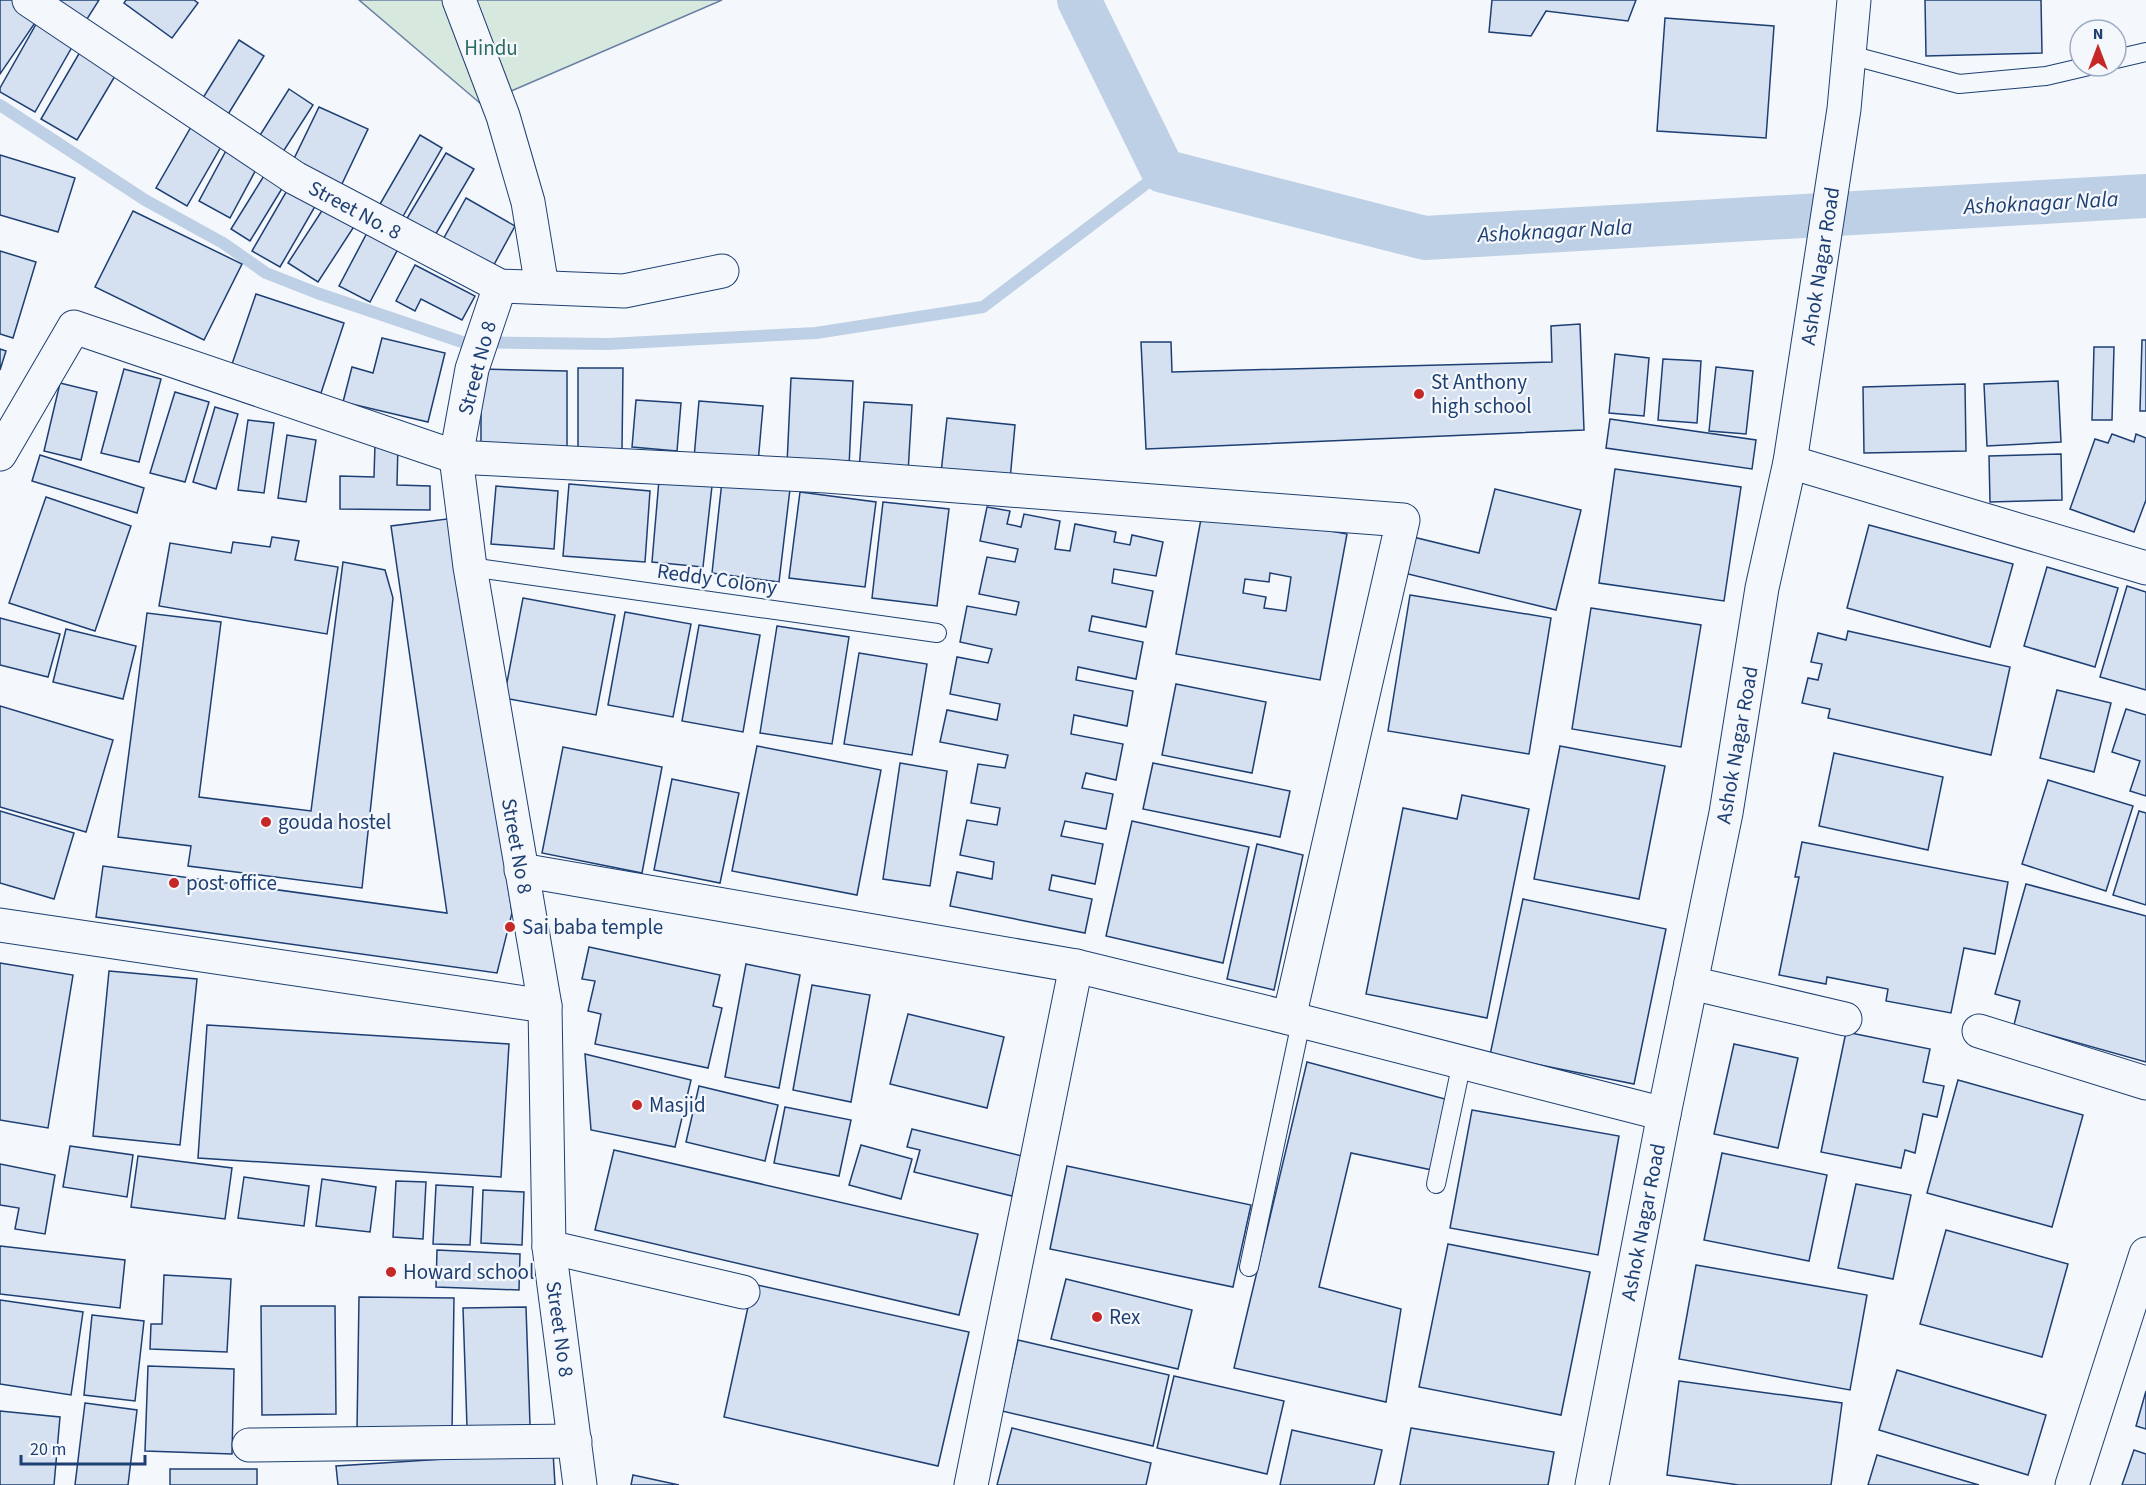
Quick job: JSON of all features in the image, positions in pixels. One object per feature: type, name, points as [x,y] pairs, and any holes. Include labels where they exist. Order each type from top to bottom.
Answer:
[{"type":"street","name":"Street No. 8","points":[[29,0],[295,178],[500,286],[624,291],[722,271]]},
{"type":"street","points":[[459,0],[502,116],[528,202],[542,287]]},
{"type":"street","name":"Ashok Nagar Road","points":[[1592,1485],[1664,1114],[1726,813],[1762,588],[1790,462],[1844,109],[1854,0]]},
{"type":"street","name":"Street No 8","points":[[500,286],[472,369],[456,457],[480,569],[521,870],[545,1006],[549,1247],[580,1485]]},
{"type":"street","points":[[0,454],[74,327],[456,457],[826,476],[1403,520],[1295,1020]]},
{"type":"street","points":[[1790,462],[2146,568]]},
{"type":"street","points":[[521,870],[1076,966],[1664,1114]]},
{"type":"street","points":[[0,925],[545,1006]]},
{"type":"street","points":[[971,1485],[1076,966]]},
{"type":"street","points":[[1691,983],[1845,1019]]},
{"type":"street","points":[[1979,1031],[2146,1083]]},
{"type":"street","points":[[549,1247],[743,1292]]},
{"type":"street","points":[[2072,1485],[2146,1254]]},
{"type":"street","points":[[249,1445],[575,1441]]},
{"type":"lane","points":[[2128,56],[2146,52]]},
{"type":"lane","points":[[1850,55],[1959,84],[2046,76],[2068,71]]},
{"type":"lane","name":"Reddy Colony","points":[[480,569],[938,633]]},
{"type":"lane","points":[[1249,1267],[1295,1020]]},
{"type":"lane","points":[[1436,1184],[1462,1062]]},
{"type":"green space","name":"Hindu","points":[[359,0],[722,0],[481,104]]},
{"type":"building","points":[[0,0],[13,0],[39,17],[0,74]]},
{"type":"building","points":[[43,0],[99,0],[82,27]]},
{"type":"building","points":[[126,0],[194,0],[198,3],[172,38],[124,3]]},
{"type":"building","points":[[1492,0],[1636,0],[1628,21],[1546,11],[1531,36],[1489,32]]},
{"type":"building","points":[[1925,0],[2041,0],[2042,53],[1926,56]]},
{"type":"building","points":[[1665,18],[1774,26],[1766,138],[1657,131]]},
{"type":"building","points":[[39,19],[76,40],[35,112],[0,92],[0,88]]},
{"type":"building","points":[[239,40],[264,56],[227,116],[201,101]]},
{"type":"building","points":[[84,45],[121,66],[77,140],[41,119]]},
{"type":"building","points":[[289,89],[313,105],[281,155],[257,140]]},
{"type":"building","points":[[319,107],[368,129],[340,188],[291,165]]},
{"type":"building","points":[[191,127],[222,145],[187,206],[156,188]]},
{"type":"building","points":[[420,135],[442,148],[398,225],[376,211]]},
{"type":"building","points":[[228,147],[259,164],[230,218],[199,201]]},
{"type":"building","points":[[446,153],[474,169],[434,237],[406,220]]},
{"type":"building","points":[[0,155],[75,178],[58,232],[0,215]]},
{"type":"building","points":[[267,171],[286,182],[250,241],[231,229]]},
{"type":"building","points":[[289,187],[317,203],[280,267],[252,251]]},
{"type":"building","points":[[466,198],[515,226],[490,272],[440,245]]},
{"type":"building","points":[[325,206],[355,225],[318,282],[288,263]]},
{"type":"building","points":[[133,211],[242,264],[204,340],[95,287]]},
{"type":"building","points":[[368,231],[399,247],[370,302],[339,286]]},
{"type":"building","points":[[0,251],[36,262],[13,338],[0,334]]},
{"type":"building","points":[[415,265],[475,296],[462,320],[421,299],[415,311],[396,301]]},
{"type":"building","points":[[256,294],[344,323],[321,393],[232,364]]},
{"type":"building","points":[[1580,324],[1584,430],[1146,449],[1141,342],[1171,342],[1172,372],[1552,362],[1551,326]]},
{"type":"building","points":[[382,338],[445,353],[428,422],[343,402],[352,367],[373,373]]},
{"type":"building","points":[[2142,340],[2146,340],[2146,411],[2140,411]]},
{"type":"building","points":[[2094,347],[2114,347],[2112,420],[2092,420]]},
{"type":"building","points":[[0,349],[6,351],[0,370]]},
{"type":"building","points":[[1615,354],[1649,358],[1644,416],[1609,413]]},
{"type":"building","points":[[1663,359],[1701,361],[1697,423],[1658,420]]},
{"type":"building","points":[[1716,367],[1753,371],[1746,434],[1709,431]]},
{"type":"building","points":[[578,368],[623,368],[622,451],[578,450]]},
{"type":"building","points":[[124,369],[161,379],[139,462],[101,453]]},
{"type":"building","points":[[481,369],[567,371],[567,453],[481,453]]},
{"type":"building","points":[[791,378],[853,381],[849,467],[787,464]]},
{"type":"building","points":[[2058,381],[2061,442],[1987,446],[1984,384]]},
{"type":"building","points":[[60,383],[97,392],[81,460],[44,451]]},
{"type":"building","points":[[1965,384],[1966,451],[1864,453],[1863,387]]},
{"type":"building","points":[[175,392],[209,402],[185,482],[150,473]]},
{"type":"building","points":[[636,400],[681,403],[677,451],[632,447]]},
{"type":"building","points":[[699,401],[763,406],[758,463],[694,458]]},
{"type":"building","points":[[864,402],[912,405],[908,473],[859,471]]},
{"type":"building","points":[[215,407],[238,414],[216,489],[193,482]]},
{"type":"building","points":[[947,418],[1015,425],[1010,480],[941,473]]},
{"type":"building","points":[[1610,419],[1756,440],[1752,469],[1606,448]]},
{"type":"building","points":[[248,420],[274,423],[264,493],[238,490]]},
{"type":"building","points":[[2112,434],[2134,442],[2136,434],[2146,438],[2146,500],[2134,532],[2070,509],[2095,439],[2108,443]]},
{"type":"building","points":[[287,435],[316,440],[306,502],[278,498]]},
{"type":"building","points":[[375,444],[398,444],[397,485],[430,486],[430,510],[340,509],[340,476],[374,477]]},
{"type":"building","points":[[2061,454],[2062,500],[1990,502],[1989,456]]},
{"type":"building","points":[[40,455],[144,488],[137,513],[32,481]]},
{"type":"building","points":[[1615,469],[1741,487],[1724,601],[1599,583]]},
{"type":"building","points":[[659,480],[712,486],[703,567],[652,562]]},
{"type":"building","points":[[722,481],[790,489],[779,582],[712,573]]},
{"type":"building","points":[[569,484],[650,491],[645,562],[563,556]]},
{"type":"building","points":[[496,486],[558,491],[554,549],[491,544]]},
{"type":"building","points":[[1495,489],[1581,510],[1556,610],[1404,573],[1413,537],[1479,553]]},
{"type":"building","points":[[800,492],[876,502],[865,587],[789,578]]},
{"type":"building","points":[[46,497],[131,526],[95,631],[9,603]]},
{"type":"building","points":[[883,502],[949,509],[937,606],[872,598]]},
{"type":"building","points":[[987,507],[1010,511],[1007,524],[1021,527],[1024,514],[1060,521],[1055,549],[1070,551],[1075,524],[1116,532],[1114,542],[1130,545],[1132,535],[1163,542],[1156,576],[1114,569],[1112,583],[1153,591],[1146,627],[1092,616],[1089,631],[1143,642],[1136,679],[1078,667],[1076,680],[1133,691],[1127,726],[1074,715],[1071,734],[1123,744],[1116,780],[1086,773],[1082,788],[1113,794],[1106,829],[1065,821],[1061,836],[1103,844],[1095,884],[1052,875],[1049,890],[1092,899],[1085,933],[950,906],[957,872],[992,879],[994,862],[960,855],[967,820],[997,825],[1000,808],[971,803],[978,764],[1005,768],[1008,755],[940,742],[947,710],[997,720],[1000,704],[950,694],[957,657],[988,663],[992,649],[960,642],[967,606],[1016,615],[1019,602],[979,594],[987,557],[1015,562],[1018,549],[980,541]]},
{"type":"building","points":[[1203,508],[1347,534],[1320,680],[1176,654]],"holes":[[[1270,573],[1291,577],[1286,611],[1264,608],[1266,597],[1243,593],[1245,579],[1269,582]]]},
{"type":"building","points":[[455,518],[512,913],[497,973],[96,917],[103,866],[447,913],[391,526]]},
{"type":"building","points":[[1869,525],[2013,564],[1990,647],[1847,608]]},
{"type":"building","points":[[272,537],[299,541],[295,560],[338,567],[327,634],[159,606],[170,543],[231,553],[233,542],[270,547]]},
{"type":"building","points":[[343,562],[385,570],[393,598],[362,888],[188,866],[191,846],[118,837],[147,613],[221,622],[199,797],[311,811]]},
{"type":"building","points":[[2047,567],[2118,588],[2095,667],[2024,646]]},
{"type":"building","points":[[2127,586],[2146,592],[2146,690],[2100,677]]},
{"type":"building","points":[[1410,595],[1551,618],[1529,754],[1388,731]]},
{"type":"building","points":[[523,598],[615,615],[596,715],[504,698]]},
{"type":"building","points":[[1591,608],[1701,625],[1681,747],[1572,729]]},
{"type":"building","points":[[625,612],[691,624],[673,717],[608,705]]},
{"type":"building","points":[[0,618],[60,634],[48,677],[0,665]]},
{"type":"building","points":[[699,625],[760,635],[743,732],[682,721]]},
{"type":"building","points":[[777,626],[849,637],[832,744],[760,733]]},
{"type":"building","points":[[66,629],[136,646],[123,699],[53,682]]},
{"type":"building","points":[[1848,631],[2010,667],[1991,755],[1828,718],[1830,709],[1802,703],[1808,678],[1818,680],[1822,664],[1811,662],[1818,633],[1846,640]]},
{"type":"building","points":[[859,653],[927,664],[912,755],[844,744]]},
{"type":"building","points":[[1176,684],[1266,702],[1252,773],[1162,755]]},
{"type":"building","points":[[2057,690],[2111,703],[2094,772],[2040,758]]},
{"type":"building","points":[[0,706],[113,740],[86,832],[0,807]]},
{"type":"building","points":[[2126,709],[2146,715],[2146,796],[2130,791],[2140,761],[2112,752]]},
{"type":"building","points":[[757,746],[881,770],[857,895],[732,871]]},
{"type":"building","points":[[1560,746],[1665,766],[1639,899],[1534,879]]},
{"type":"building","points":[[563,747],[662,767],[642,873],[542,853]]},
{"type":"building","points":[[1834,753],[1943,777],[1928,850],[1819,826]]},
{"type":"building","points":[[900,763],[947,771],[930,886],[883,879]]},
{"type":"building","points":[[1153,763],[1290,791],[1280,837],[1143,809]]},
{"type":"building","points":[[672,779],[739,793],[720,883],[654,870]]},
{"type":"building","points":[[2048,780],[2133,806],[2106,891],[2022,864]]},
{"type":"building","points":[[1462,795],[1529,809],[1487,1018],[1366,994],[1403,808],[1457,819]]},
{"type":"building","points":[[0,811],[74,833],[54,899],[0,883]]},
{"type":"building","points":[[2139,811],[2146,813],[2146,905],[2113,895]]},
{"type":"building","points":[[1132,821],[1249,847],[1223,963],[1106,936]]},
{"type":"building","points":[[1802,842],[2008,882],[1995,954],[1964,948],[1951,1013],[1886,1001],[1888,989],[1827,977],[1826,984],[1779,975],[1799,877],[1795,877]]},
{"type":"building","points":[[1257,844],[1303,855],[1274,990],[1227,979]]},
{"type":"building","points":[[2026,884],[2146,916],[2146,1062],[2014,1025],[2020,1001],[1995,994]]},
{"type":"building","points":[[1523,899],[1666,929],[1634,1084],[1490,1055]]},
{"type":"building","points":[[589,947],[720,975],[713,1006],[722,1008],[708,1068],[595,1044],[601,1014],[588,1011],[595,981],[582,979]]},
{"type":"building","points":[[0,963],[73,975],[48,1128],[0,1120]]},
{"type":"building","points":[[746,964],[800,975],[779,1088],[725,1077]]},
{"type":"building","points":[[109,971],[197,979],[180,1145],[93,1136]]},
{"type":"building","points":[[812,985],[870,995],[851,1102],[793,1090]]},
{"type":"building","points":[[908,1014],[1004,1037],[987,1108],[890,1084]]},
{"type":"building","points":[[207,1025],[509,1044],[501,1177],[198,1158]]},
{"type":"building","points":[[1846,1032],[1930,1049],[1923,1082],[1944,1086],[1937,1117],[1923,1114],[1915,1153],[1905,1150],[1901,1168],[1821,1152]]},
{"type":"building","points":[[1734,1044],[1798,1058],[1778,1148],[1714,1134]]},
{"type":"building","name":"Masjid","points":[[585,1054],[691,1080],[675,1147],[591,1130]]},
{"type":"building","points":[[1307,1062],[1445,1099],[1432,1170],[1351,1153],[1319,1287],[1401,1309],[1386,1402],[1234,1368]]},
{"type":"building","points":[[1958,1080],[2083,1115],[2052,1227],[1927,1193]]},
{"type":"building","points":[[699,1086],[778,1105],[765,1161],[686,1142]]},
{"type":"building","points":[[785,1107],[851,1120],[839,1176],[774,1163]]},
{"type":"building","points":[[1472,1110],[1619,1136],[1598,1255],[1450,1228]]},
{"type":"building","points":[[912,1129],[1022,1156],[1012,1196],[914,1172],[920,1150],[907,1147]]},
{"type":"building","points":[[861,1145],[912,1159],[901,1199],[849,1185]]},
{"type":"building","points":[[70,1146],[133,1155],[127,1197],[63,1187]]},
{"type":"building","points":[[614,1150],[978,1234],[959,1315],[595,1230]]},
{"type":"building","points":[[1722,1153],[1827,1175],[1809,1261],[1704,1240]]},
{"type":"building","points":[[138,1156],[232,1168],[225,1219],[131,1207]]},
{"type":"building","points":[[0,1164],[55,1175],[45,1234],[15,1229],[19,1208],[0,1205]]},
{"type":"building","points":[[1067,1166],[1251,1205],[1233,1287],[1050,1249]]},
{"type":"building","points":[[244,1177],[309,1186],[304,1226],[238,1218]]},
{"type":"building","points":[[322,1179],[376,1187],[370,1232],[316,1226]]},
{"type":"building","points":[[396,1181],[426,1182],[423,1239],[393,1237]]},
{"type":"building","points":[[1856,1184],[1911,1195],[1893,1279],[1838,1268]]},
{"type":"building","points":[[436,1185],[473,1187],[470,1245],[433,1244]]},
{"type":"building","points":[[483,1190],[524,1192],[522,1245],[481,1243]]},
{"type":"building","points":[[1946,1230],[2068,1264],[2042,1357],[1920,1324]]},
{"type":"building","points":[[1448,1244],[1590,1272],[1561,1415],[1419,1387]]},
{"type":"building","points":[[0,1246],[125,1260],[120,1308],[0,1294]]},
{"type":"building","points":[[437,1250],[520,1254],[519,1290],[436,1287]]},
{"type":"building","points":[[1696,1265],[1867,1295],[1850,1390],[1679,1359]]},
{"type":"building","points":[[164,1275],[231,1279],[227,1352],[150,1349],[151,1324],[162,1324]]},
{"type":"building","points":[[1066,1279],[1192,1310],[1178,1369],[1051,1339]]},
{"type":"building","points":[[753,1284],[969,1332],[938,1466],[724,1417]]},
{"type":"building","points":[[359,1297],[454,1298],[452,1432],[357,1430]]},
{"type":"building","points":[[0,1300],[83,1312],[71,1395],[0,1384]]},
{"type":"building","points":[[261,1306],[335,1306],[336,1414],[262,1415]]},
{"type":"building","points":[[526,1307],[530,1425],[467,1427],[463,1308]]},
{"type":"building","points":[[92,1315],[144,1321],[135,1401],[84,1395]]},
{"type":"building","points":[[1018,1340],[1169,1375],[1153,1446],[1002,1411]]},
{"type":"building","points":[[148,1366],[234,1369],[232,1454],[145,1451]]},
{"type":"building","points":[[1897,1370],[2046,1415],[2028,1475],[1879,1430]]},
{"type":"building","points":[[1174,1376],[1284,1401],[1267,1474],[1157,1448]]},
{"type":"building","points":[[1679,1381],[1842,1403],[1831,1485],[1739,1485],[1667,1475]]},
{"type":"building","points":[[2146,1391],[2146,1429],[2136,1426]]},
{"type":"building","points":[[85,1403],[137,1410],[128,1485],[75,1485]]},
{"type":"building","points":[[0,1411],[60,1417],[54,1485],[0,1485]]},
{"type":"building","points":[[1012,1428],[1151,1463],[1146,1485],[997,1485]]},
{"type":"building","points":[[1411,1428],[1554,1452],[1548,1485],[1400,1485]]},
{"type":"building","points":[[1292,1430],[1382,1450],[1374,1485],[1280,1485]]},
{"type":"building","points":[[2134,1450],[2146,1454],[2146,1485],[2122,1485]]},
{"type":"building","points":[[553,1452],[555,1485],[338,1485],[336,1466]]},
{"type":"building","points":[[1877,1455],[1979,1485],[1868,1485]]},
{"type":"building","points":[[170,1469],[257,1469],[257,1485],[170,1485]]},
{"type":"building","points":[[633,1475],[679,1485],[631,1485]]},
{"type":"waterway","name":"Ashoknagar Nala","points":[[1079,0],[1163,171],[1425,238],[2146,196]]},
{"type":"waterway","points":[[0,105],[145,200],[223,243],[266,273],[317,293],[462,342],[608,344],[816,333],[983,307],[1163,171]]},
{"type":"place","name":"St Anthony high school","points":[[1419,394]]},
{"type":"place","name":"gouda hostel","points":[[266,822]]},
{"type":"place","name":"post office","points":[[174,883]]},
{"type":"place","name":"Sai baba temple","points":[[510,927]]},
{"type":"place","name":"Masjid","points":[[637,1105]]},
{"type":"place","name":"Howard school","points":[[391,1272]]},
{"type":"place","name":"Rex","points":[[1097,1317]]}]
